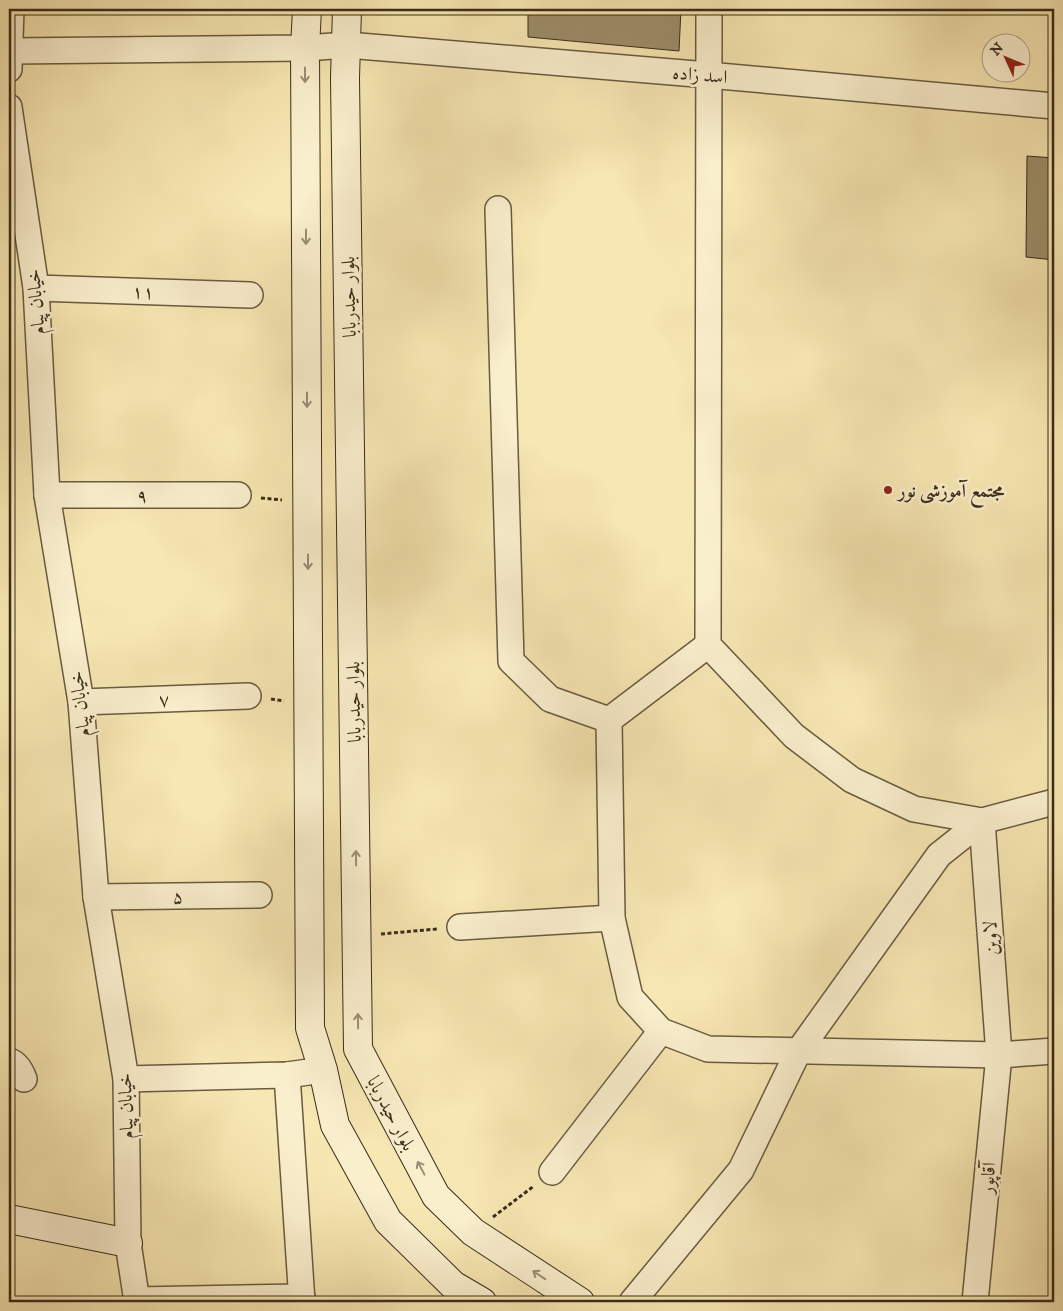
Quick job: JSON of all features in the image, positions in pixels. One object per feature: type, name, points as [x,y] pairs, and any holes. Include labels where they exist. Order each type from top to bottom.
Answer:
[{"type":"street","points":[[10,60],[12,9]]},
{"type":"street","points":[[307,9],[305,48],[310,1028],[323,1070],[335,1125],[388,1221],[453,1285],[482,1302]]},
{"type":"street","name":"بلوار حیدربابا","points":[[347,9],[345,78],[358,1049],[436,1196],[473,1232],[580,1302]]},
{"type":"street","points":[[709,9],[708,645],[794,736],[852,780],[914,809],[982,821]]},
{"type":"street","name":"اسد زاده","points":[[10,60],[346,45],[1054,106]]},
{"type":"street","name":"خیابان پیام","points":[[9,107],[36,288],[46,496],[81,702],[96,897],[126,1079],[128,1243],[136,1301]]},
{"type":"street","points":[[498,209],[511,661],[550,699],[608,720]]},
{"type":"street","name":"۱۱","points":[[36,288],[250,295]]},
{"type":"street","name":"۹","points":[[46,496],[238,495]]},
{"type":"street","points":[[608,720],[708,645]]},
{"type":"street","name":"۷","points":[[81,702],[248,696]]},
{"type":"street","points":[[608,720],[612,918],[630,997],[661,1031],[708,1049],[999,1055],[1054,1051]]},
{"type":"street","points":[[632,1302],[742,1170],[798,1052],[939,856],[982,821],[1054,802]]},
{"type":"street","name":"لاوین","points":[[982,821],[999,1055]]},
{"type":"street","name":"۵","points":[[96,897],[259,895]]},
{"type":"street","points":[[460,927],[612,918]]},
{"type":"street","points":[[552,1172],[661,1031]]},
{"type":"street","name":"آقاپور","points":[[975,1302],[999,1055]]},
{"type":"street","points":[[126,1079],[287,1075],[323,1070]]},
{"type":"street","points":[[136,1301],[302,1299],[287,1075]]},
{"type":"street","points":[[9,1219],[128,1243]]},
{"type":"path","points":[[238,495],[307,503]]},
{"type":"path","points":[[248,696],[308,705]]},
{"type":"path","points":[[357,936],[460,927]]},
{"type":"path","points":[[473,1232],[552,1172]]},
{"type":"building","points":[[528,9],[681,9],[679,51],[528,37]]},
{"type":"building","points":[[1027,156],[1054,158],[1054,260],[1026,257]]},
{"type":"place","name":"مجتمع آموزشی نور","points":[[888,490]]}]
